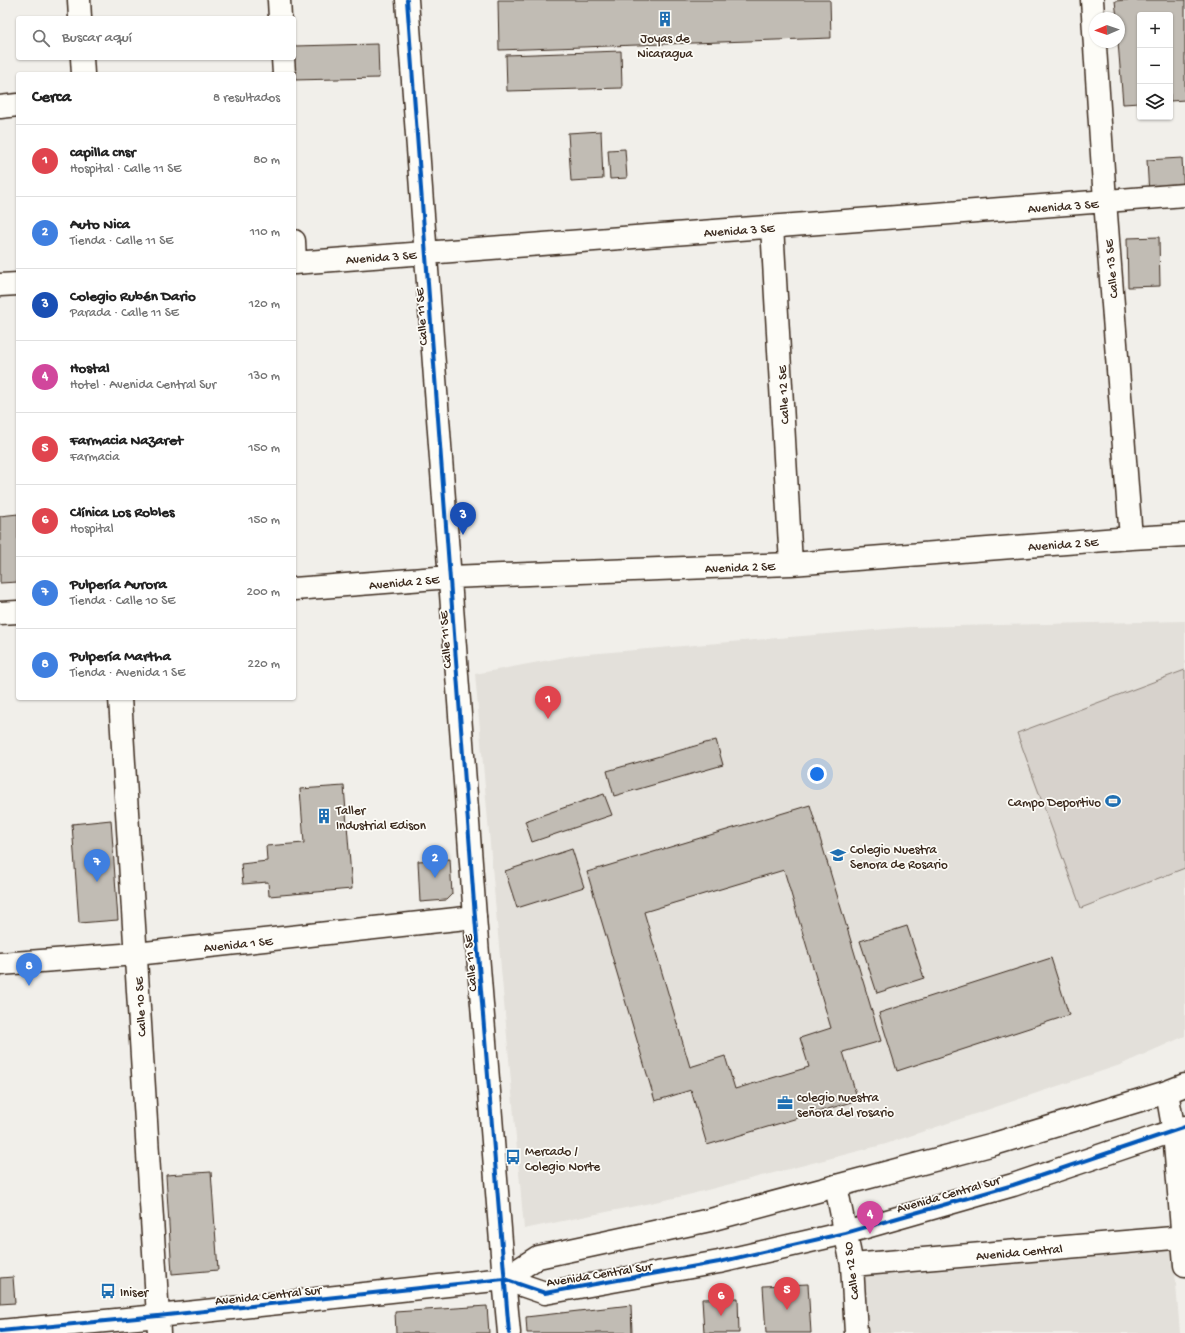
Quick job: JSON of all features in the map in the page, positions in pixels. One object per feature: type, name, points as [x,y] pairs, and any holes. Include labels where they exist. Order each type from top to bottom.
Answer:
[{"type":"street","points":[[79,0],[80,16]]},
{"type":"street","points":[[279,0],[280,16]]},
{"type":"street","name":"Calle 11 SE","points":[[407,0],[475,917],[509,1333]]},
{"type":"street","name":"Calle 13 SE","points":[[1092,0],[1105,201],[1131,538]]},
{"type":"street","points":[[82,60],[83,72]]},
{"type":"street","points":[[283,60],[284,72]]},
{"type":"street","points":[[0,107],[16,105]]},
{"type":"street","name":"Avenida 3 SE","points":[[296,262],[1185,195]]},
{"type":"street","name":"Calle 12 SE","points":[[772,226],[791,564]]},
{"type":"street","points":[[0,285],[16,284]]},
{"type":"street","name":"Avenida 2 SE","points":[[296,589],[450,577],[791,564],[1185,535]]},
{"type":"street","points":[[0,613],[16,612]]},
{"type":"street","name":"Calle 10 SE","points":[[120,700],[158,1325]]},
{"type":"street","name":"Avenida 1 SE","points":[[0,964],[136,954],[475,917]]},
{"type":"street","points":[[1176,1088],[1180,1129],[1185,1265]]},
{"type":"street","name":"Avenida Central Sur","points":[[0,1331],[158,1325],[504,1279],[538,1257],[710,1220],[994,1144],[1176,1088]]},
{"type":"street","name":"Avenida Central Sur","points":[[504,1279],[545,1293],[719,1262],[845,1234],[1013,1185],[1180,1129]]},
{"type":"street","name":"Calle 12 SO","points":[[836,1186],[852,1265],[856,1333]]},
{"type":"street","name":"Avenida Central","points":[[852,1265],[1184,1237]]},
{"type":"shaded area","name":"Colegio Nuestra Senora de Rosario","points":[[1185,621],[1185,1036],[1120,1065],[886,1144],[684,1196],[524,1229],[475,674],[576,655],[911,627]]},
{"type":"shaded area","name":"Campo Deportivo","points":[[1185,670],[1185,868],[1081,908],[1017,733]]},
{"type":"shaded area","points":[[1173,1248],[1180,1333],[846,1333],[843,1274]]},
{"type":"building","name":"Joyas de Nicaragua","points":[[498,0],[830,0],[831,38],[499,50]]},
{"type":"building","points":[[1185,0],[1185,100],[1173,101],[1173,12],[1137,12],[1137,103],[1123,104],[1118,48],[1125,48],[1125,12],[1116,12],[1115,1]]},
{"type":"building","points":[[378,44],[379,78],[296,80],[294,60],[296,60],[296,46]]},
{"type":"building","points":[[621,51],[622,88],[507,91],[506,55]]},
{"type":"building","points":[[601,131],[603,179],[571,181],[568,133]]},
{"type":"building","points":[[625,149],[627,178],[610,179],[608,150]]},
{"type":"building","points":[[1182,158],[1184,193],[1149,195],[1147,160]]},
{"type":"building","points":[[1159,237],[1160,286],[1128,287],[1127,238]]},
{"type":"building","points":[[16,514],[16,582],[0,583],[0,516]]},
{"type":"building","points":[[716,740],[723,765],[614,796],[607,771]]},
{"type":"building","name":"Taller Industrial Edison","points":[[344,786],[352,889],[269,896],[268,882],[243,884],[241,864],[267,861],[266,846],[304,843],[300,789]]},
{"type":"building","points":[[604,794],[612,815],[532,842],[525,821]]},
{"type":"building","points":[[810,805],[881,1041],[843,1052],[858,1100],[707,1145],[691,1090],[655,1101],[587,872]],"holes":[[[784,870],[831,1028],[800,1038],[809,1067],[735,1089],[725,1056],[690,1067],[644,912]]]},
{"type":"building","points":[[111,820],[118,920],[79,923],[72,824]]},
{"type":"building","points":[[572,849],[584,887],[517,908],[505,871]]},
{"type":"building","points":[[450,859],[452,894],[446,900],[420,902],[418,861]]},
{"type":"building","points":[[907,926],[924,978],[877,993],[860,941]]},
{"type":"building","points":[[1051,958],[1069,1015],[897,1071],[879,1013]]},
{"type":"building","points":[[211,1172],[218,1270],[172,1274],[166,1175]]},
{"type":"building","points":[[13,1277],[15,1303],[0,1304],[0,1278]]},
{"type":"building","points":[[808,1284],[811,1333],[766,1333],[763,1286]]},
{"type":"building","points":[[738,1298],[739,1333],[704,1333],[702,1299]]},
{"type":"building","points":[[631,1305],[632,1333],[527,1333],[526,1317]]},
{"type":"building","points":[[487,1306],[489,1333],[396,1333],[395,1312]]},
{"type":"cycle path","points":[[407,0],[475,917],[509,1333]]},
{"type":"cycle path","points":[[0,1331],[158,1316],[504,1279],[545,1293],[719,1262],[845,1233],[1013,1185],[1185,1127]]},
{"type":"place","name":"Joyas de Nicaragua","points":[[665,19]]},
{"type":"place","name":"Colegio Rubén Dario","points":[[463,535]]},
{"type":"place","name":"capilla cnsr","points":[[548,719]]},
{"type":"place","name":"Campo Deportivo","points":[[1113,801]]},
{"type":"place","name":"Taller Industrial Edison","points":[[324,816]]},
{"type":"place","name":"Colegio Nuestra Senora de Rosario","points":[[838,855]]},
{"type":"place","name":"Auto Nica","points":[[435,878]]},
{"type":"place","name":"Pulpería Aurora","points":[[97,882]]},
{"type":"place","name":"Pulpería Martha","points":[[29,986]]},
{"type":"place","name":"colegio nuestra señora del rosario","points":[[785,1103]]},
{"type":"place","name":"Mercado / Colegio Norte","points":[[513,1157]]},
{"type":"place","name":"Hostal","points":[[870,1234]]},
{"type":"place","name":"Iniser","points":[[108,1291]]},
{"type":"place","name":"Farmacia Nazaret","points":[[787,1310]]},
{"type":"place","name":"Clínica Los Robles","points":[[721,1316]]}]
